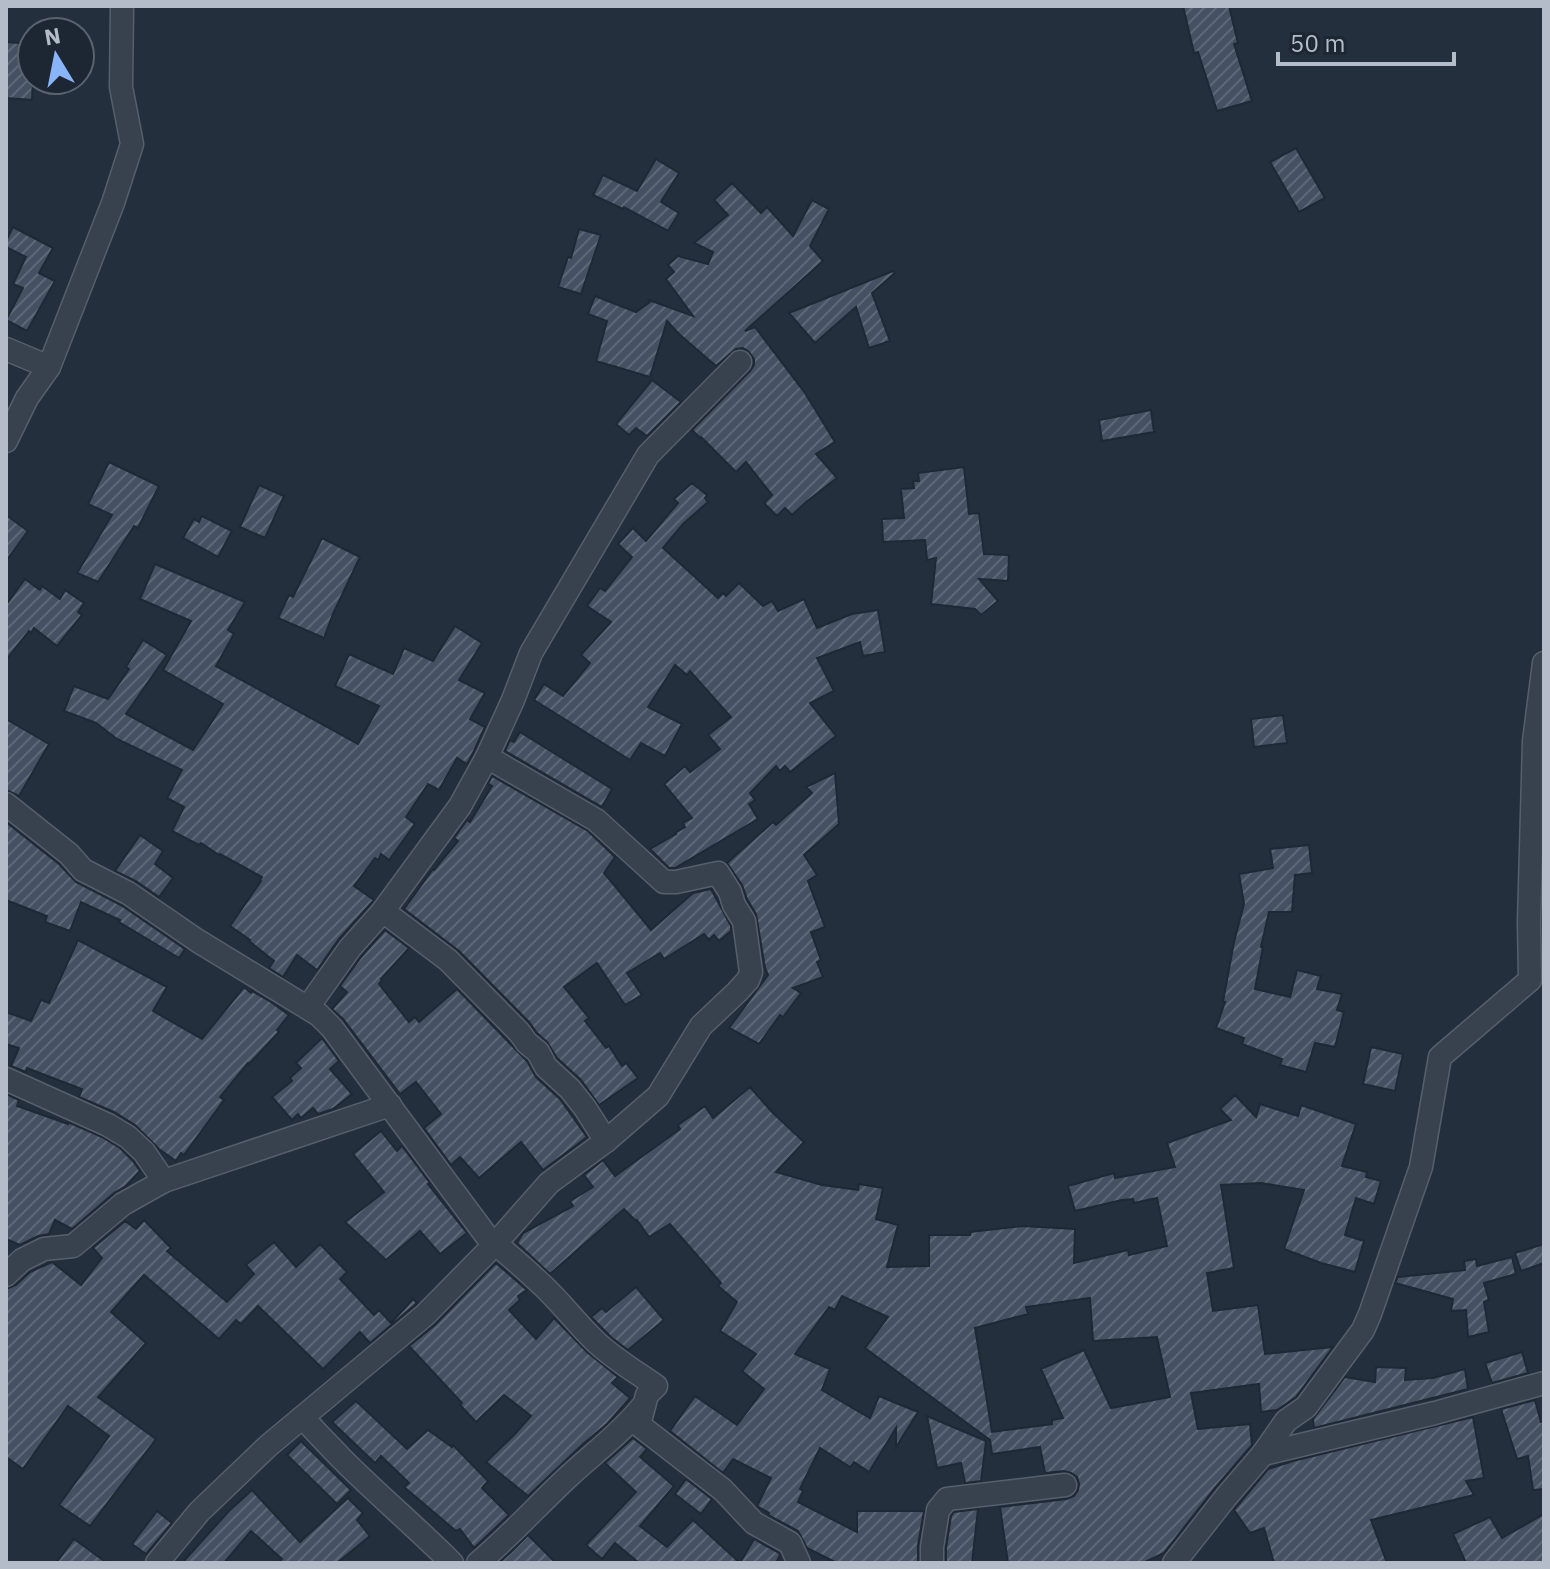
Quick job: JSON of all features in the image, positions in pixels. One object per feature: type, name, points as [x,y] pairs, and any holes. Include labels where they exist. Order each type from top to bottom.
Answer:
[{"type":"street","points":[[6,441],[27,398],[49,367],[113,203],[132,144],[121,87],[122,6]]},
{"type":"street","points":[[6,349],[49,367]]},
{"type":"street","points":[[308,1007],[460,806],[487,757],[531,653],[648,455],[740,362]]},
{"type":"street","points":[[1174,1563],[1286,1421],[1306,1407],[1363,1330],[1421,1167],[1440,1057],[1530,980],[1534,741],[1544,663]]},
{"type":"street","points":[[157,1563],[199,1512],[268,1446],[425,1315],[496,1243],[549,1183],[606,1141],[658,1096],[701,1026],[748,980],[751,972],[744,921],[718,873],[664,882],[596,820],[487,757]]},
{"type":"street","points":[[6,804],[69,854],[83,870],[128,893],[165,920],[319,1015],[332,1028],[488,1238],[541,1284],[599,1345],[656,1386],[647,1395],[639,1425],[723,1490],[754,1523],[790,1543],[797,1562]]},
{"type":"street","points":[[383,911],[448,960],[514,1026],[538,1052],[546,1067],[570,1089],[606,1141]]},
{"type":"street","points":[[6,1079],[128,1137],[144,1152],[164,1181]]},
{"type":"street","points":[[6,1275],[22,1260],[44,1249],[73,1246],[123,1204],[164,1181],[390,1105]]},
{"type":"street","points":[[1263,1454],[1544,1383]]},
{"type":"street","points":[[478,1563],[643,1407]]},
{"type":"street","points":[[303,1417],[361,1478],[452,1563]]},
{"type":"street","points":[[932,1563],[938,1510],[947,1499],[1065,1485]]},
{"type":"building","points":[[1183,6],[1229,6],[1238,43],[1234,44],[1252,101],[1217,111],[1198,52],[1194,53]]},
{"type":"building","points":[[6,42],[16,43],[16,96],[32,96],[32,100],[6,98]]},
{"type":"building","points":[[1296,148],[1325,198],[1299,212],[1270,162]]},
{"type":"building","points":[[656,159],[679,173],[661,202],[679,213],[668,231],[624,207],[593,195],[603,175],[637,191]]},
{"type":"building","points":[[732,183],[761,213],[767,207],[793,236],[812,200],[829,209],[810,246],[823,261],[745,331],[755,327],[805,393],[835,442],[816,454],[837,478],[792,515],[785,508],[777,516],[764,503],[772,495],[746,462],[736,472],[692,430],[750,371],[754,359],[749,352],[743,348],[736,349],[716,366],[667,321],[650,377],[596,361],[607,321],[588,314],[595,296],[636,312],[649,300],[693,316],[666,279],[674,272],[668,265],[678,256],[708,264],[713,252],[694,243],[728,215],[714,200]]},
{"type":"building","points":[[13,227],[53,248],[39,273],[55,281],[27,331],[6,320],[23,288],[13,284],[26,257],[6,247]]},
{"type":"building","points":[[579,229],[601,235],[581,294],[558,287]]},
{"type":"building","points":[[893,271],[895,273],[872,293],[890,341],[869,348],[856,307],[815,343],[789,313]]},
{"type":"building","points":[[652,380],[681,402],[647,436],[636,428],[629,435],[616,424]]},
{"type":"building","points":[[1151,410],[1154,432],[1102,441],[1099,420]]},
{"type":"building","points":[[109,462],[159,486],[138,528],[134,526],[98,582],[77,573],[112,515],[88,504]]},
{"type":"building","points":[[964,467],[969,514],[979,513],[984,554],[1009,555],[1008,581],[979,579],[998,601],[981,615],[975,609],[931,604],[936,558],[927,560],[925,540],[883,542],[882,519],[904,518],[901,489],[914,488],[913,481],[919,481],[918,473]]},
{"type":"building","points":[[692,483],[707,495],[705,498],[708,502],[683,524],[663,548],[718,598],[723,593],[726,596],[739,583],[763,606],[772,601],[778,611],[804,599],[817,628],[852,614],[878,610],[885,652],[863,656],[860,642],[817,658],[834,691],[810,703],[836,736],[790,772],[785,766],[780,771],[776,766],[750,793],[755,800],[749,804],[758,819],[675,868],[669,868],[650,849],[676,834],[685,827],[683,823],[692,818],[664,784],[685,766],[690,772],[720,749],[708,735],[731,717],[690,671],[687,675],[675,665],[648,707],[682,724],[665,756],[641,743],[630,760],[534,700],[544,684],[563,696],[590,663],[581,655],[611,622],[587,606],[600,588],[605,591],[632,557],[618,544],[633,528],[646,541],[678,503],[674,499]]},
{"type":"building","points":[[259,485],[284,496],[265,538],[240,527]]},
{"type":"building","points":[[6,515],[28,531],[6,561]]},
{"type":"building","points":[[202,516],[232,531],[218,557],[183,538],[194,519],[199,522]]},
{"type":"building","points":[[322,538],[360,557],[324,638],[278,618],[289,595],[293,597]]},
{"type":"building","points":[[155,564],[245,602],[228,630],[234,634],[216,666],[358,744],[379,706],[335,686],[349,654],[393,674],[404,648],[433,661],[455,626],[482,643],[459,680],[485,693],[470,719],[485,727],[474,751],[467,764],[457,758],[439,790],[428,784],[406,817],[415,824],[389,860],[381,854],[378,860],[375,858],[354,886],[374,900],[339,939],[317,970],[297,955],[283,977],[269,968],[274,961],[230,926],[262,877],[201,843],[199,845],[172,831],[184,807],[167,798],[182,770],[117,739],[96,723],[64,711],[74,686],[108,699],[129,669],[126,667],[143,640],[167,655],[126,714],[193,750],[223,704],[163,670],[191,621],[140,599]]},
{"type":"building","points":[[25,579],[60,599],[65,590],[84,603],[78,612],[82,615],[57,646],[34,628],[6,660],[6,605]]},
{"type":"building","points":[[1283,715],[1287,743],[1254,747],[1251,719]]},
{"type":"building","points":[[6,719],[49,744],[19,796],[6,790]]},
{"type":"building","points":[[520,732],[612,789],[602,807],[505,751],[510,740],[514,742]]},
{"type":"building","points":[[835,773],[839,824],[804,855],[817,875],[808,881],[825,927],[811,932],[821,960],[817,962],[823,977],[793,988],[801,993],[759,1044],[729,1028],[768,975],[756,914],[727,863],[773,822],[776,825],[812,793],[806,787]]},
{"type":"building","points":[[492,776],[588,831],[615,857],[604,873],[651,930],[693,893],[711,889],[731,926],[731,931],[719,941],[714,935],[709,940],[704,934],[664,959],[660,953],[627,973],[642,995],[625,1005],[597,963],[564,987],[589,1018],[585,1021],[606,1048],[609,1046],[622,1066],[626,1063],[638,1078],[599,1105],[529,1022],[459,951],[404,909],[458,841],[454,838],[467,820],[470,822],[492,786],[488,784]]},
{"type":"building","points":[[6,822],[59,864],[76,882],[121,905],[185,949],[179,958],[120,920],[81,902],[70,931],[45,922],[47,916],[6,900]]},
{"type":"building","points":[[140,835],[163,851],[155,864],[173,878],[159,897],[115,871]]},
{"type":"building","points":[[1309,845],[1312,873],[1295,875],[1292,912],[1269,912],[1255,989],[1290,997],[1297,970],[1321,976],[1317,989],[1342,994],[1337,1010],[1344,1012],[1335,1047],[1315,1043],[1306,1072],[1280,1065],[1282,1059],[1242,1044],[1244,1038],[1216,1028],[1225,1002],[1234,942],[1244,904],[1239,874],[1273,868],[1270,849]]},
{"type":"building","points":[[385,930],[409,948],[379,984],[409,1022],[415,1017],[419,1022],[457,989],[527,1061],[536,1077],[560,1099],[587,1137],[543,1170],[521,1142],[479,1178],[460,1157],[451,1165],[424,1128],[441,1114],[416,1082],[400,1094],[332,1009],[347,992],[340,986]]},
{"type":"building","points":[[78,940],[167,987],[153,1011],[202,1039],[244,987],[289,1015],[277,1030],[279,1032],[220,1097],[224,1100],[184,1155],[181,1153],[176,1161],[135,1125],[79,1097],[82,1089],[27,1068],[26,1072],[11,1066],[19,1048],[6,1044],[6,1012],[31,1021],[41,1000],[49,1003]]},
{"type":"building","points":[[322,1038],[339,1061],[330,1069],[352,1094],[333,1109],[318,1114],[313,1108],[301,1118],[298,1114],[292,1120],[272,1097],[292,1081],[290,1078],[301,1068],[296,1063]]},
{"type":"building","points":[[1371,1047],[1403,1054],[1395,1091],[1363,1084]]},
{"type":"building","points":[[750,1087],[804,1142],[776,1172],[822,1185],[858,1190],[859,1184],[883,1188],[876,1219],[898,1225],[887,1267],[929,1266],[929,1235],[970,1235],[970,1232],[1023,1226],[1075,1229],[1074,1263],[1128,1250],[1129,1255],[1167,1246],[1157,1198],[1134,1203],[1133,1199],[1122,1200],[1075,1211],[1068,1186],[1114,1173],[1115,1178],[1175,1167],[1167,1143],[1231,1120],[1220,1109],[1235,1095],[1256,1117],[1260,1104],[1298,1116],[1301,1105],[1356,1124],[1342,1166],[1367,1172],[1366,1177],[1381,1181],[1374,1204],[1356,1198],[1345,1235],[1364,1241],[1355,1272],[1284,1249],[1304,1190],[1261,1183],[1221,1185],[1234,1268],[1207,1273],[1213,1311],[1258,1305],[1265,1354],[1333,1347],[1296,1397],[1277,1410],[1261,1412],[1259,1384],[1191,1393],[1198,1429],[1250,1424],[1252,1445],[1164,1553],[1143,1563],[1008,1563],[1000,1507],[1067,1499],[1078,1490],[1077,1477],[1064,1471],[1045,1473],[1040,1447],[992,1454],[990,1440],[865,1348],[888,1317],[842,1296],[835,1310],[829,1307],[795,1354],[830,1369],[822,1390],[870,1418],[879,1396],[918,1412],[896,1447],[896,1428],[869,1472],[854,1462],[850,1467],[820,1448],[800,1489],[803,1491],[798,1502],[857,1532],[857,1511],[924,1511],[918,1563],[837,1563],[807,1548],[798,1531],[757,1506],[771,1478],[733,1459],[723,1473],[670,1431],[695,1396],[737,1425],[764,1389],[742,1371],[756,1354],[720,1331],[737,1302],[718,1286],[721,1283],[670,1224],[649,1237],[624,1209],[550,1274],[517,1243],[523,1233],[573,1206],[570,1201],[593,1187],[584,1175],[603,1160],[615,1176],[680,1129],[678,1125],[705,1106],[713,1118]],"holes":[[[1090,1298],[1093,1341],[1157,1337],[1170,1397],[1111,1408],[1084,1350],[1041,1369],[1063,1418],[1052,1420],[1052,1424],[992,1432],[975,1328],[1028,1314],[1026,1307]]]},
{"type":"building","points":[[6,1094],[19,1100],[17,1106],[68,1122],[102,1137],[120,1148],[140,1171],[72,1229],[55,1220],[49,1234],[20,1245],[6,1239]]},
{"type":"building","points":[[381,1131],[397,1151],[402,1146],[467,1233],[440,1254],[420,1231],[386,1260],[345,1222],[384,1192],[353,1154]]},
{"type":"building","points":[[144,1220],[171,1248],[167,1251],[227,1302],[254,1274],[246,1265],[274,1242],[296,1267],[320,1244],[347,1272],[340,1279],[374,1315],[379,1310],[391,1323],[413,1299],[417,1303],[370,1343],[360,1332],[323,1369],[258,1306],[241,1324],[236,1320],[219,1339],[144,1275],[111,1312],[146,1343],[98,1397],[156,1439],[90,1526],[59,1505],[109,1436],[68,1406],[23,1469],[6,1457],[6,1289],[16,1285],[30,1272],[52,1262],[81,1285],[102,1258],[93,1248],[125,1221],[136,1229]]},
{"type":"building","points":[[1544,1244],[1544,1263],[1521,1271],[1515,1253]]},
{"type":"building","points":[[1512,1257],[1516,1274],[1484,1283],[1489,1300],[1484,1302],[1489,1332],[1468,1337],[1466,1310],[1451,1311],[1453,1299],[1395,1283],[1398,1277],[1465,1270],[1464,1261],[1476,1259],[1477,1266]]},
{"type":"building","points":[[496,1263],[527,1290],[518,1296],[520,1300],[509,1310],[536,1339],[554,1318],[587,1352],[618,1377],[612,1383],[630,1398],[607,1424],[528,1496],[486,1462],[531,1416],[504,1395],[476,1422],[409,1346],[435,1325]]},
{"type":"building","points":[[636,1287],[664,1320],[628,1350],[591,1317],[602,1308],[606,1312]]},
{"type":"building","points":[[1522,1352],[1528,1373],[1492,1383],[1485,1363]]},
{"type":"building","points":[[1376,1367],[1406,1368],[1405,1380],[1433,1378],[1465,1369],[1468,1389],[1314,1428],[1313,1419],[1345,1377],[1375,1382]]},
{"type":"building","points":[[1535,1400],[1541,1422],[1544,1421],[1544,1489],[1533,1490],[1528,1456],[1517,1459],[1501,1409]]},
{"type":"building","points":[[356,1401],[407,1449],[428,1430],[453,1445],[488,1481],[482,1488],[509,1515],[474,1548],[460,1529],[456,1531],[404,1487],[409,1483],[381,1456],[375,1463],[332,1422]]},
{"type":"building","points":[[927,1416],[986,1441],[981,1481],[965,1483],[961,1463],[937,1468]]},
{"type":"building","points":[[1473,1417],[1484,1478],[1466,1481],[1474,1495],[1371,1520],[1387,1563],[1274,1563],[1264,1528],[1250,1533],[1234,1510],[1268,1469]]},
{"type":"building","points":[[633,1438],[647,1449],[640,1457],[674,1486],[640,1526],[667,1547],[693,1520],[740,1563],[639,1563],[615,1543],[602,1559],[586,1545],[636,1492],[605,1463]]},
{"type":"building","points":[[301,1441],[351,1490],[337,1504],[287,1455]]},
{"type":"building","points":[[686,1479],[712,1499],[701,1514],[675,1494]]},
{"type":"building","points":[[252,1490],[300,1542],[348,1498],[363,1513],[357,1520],[370,1536],[337,1563],[278,1563],[282,1559],[251,1531],[224,1563],[182,1563]]},
{"type":"building","points":[[978,1509],[972,1563],[946,1563],[951,1516],[954,1512]]},
{"type":"building","points":[[157,1511],[172,1523],[146,1554],[132,1544]]},
{"type":"building","points":[[1544,1514],[1544,1563],[1466,1563],[1453,1534],[1490,1517],[1502,1538]]},
{"type":"building","points":[[528,1535],[556,1563],[499,1563],[511,1552]]},
{"type":"building","points":[[74,1539],[107,1563],[56,1563]]},
{"type":"building","points":[[754,1539],[780,1555],[776,1563],[740,1563]]}]
